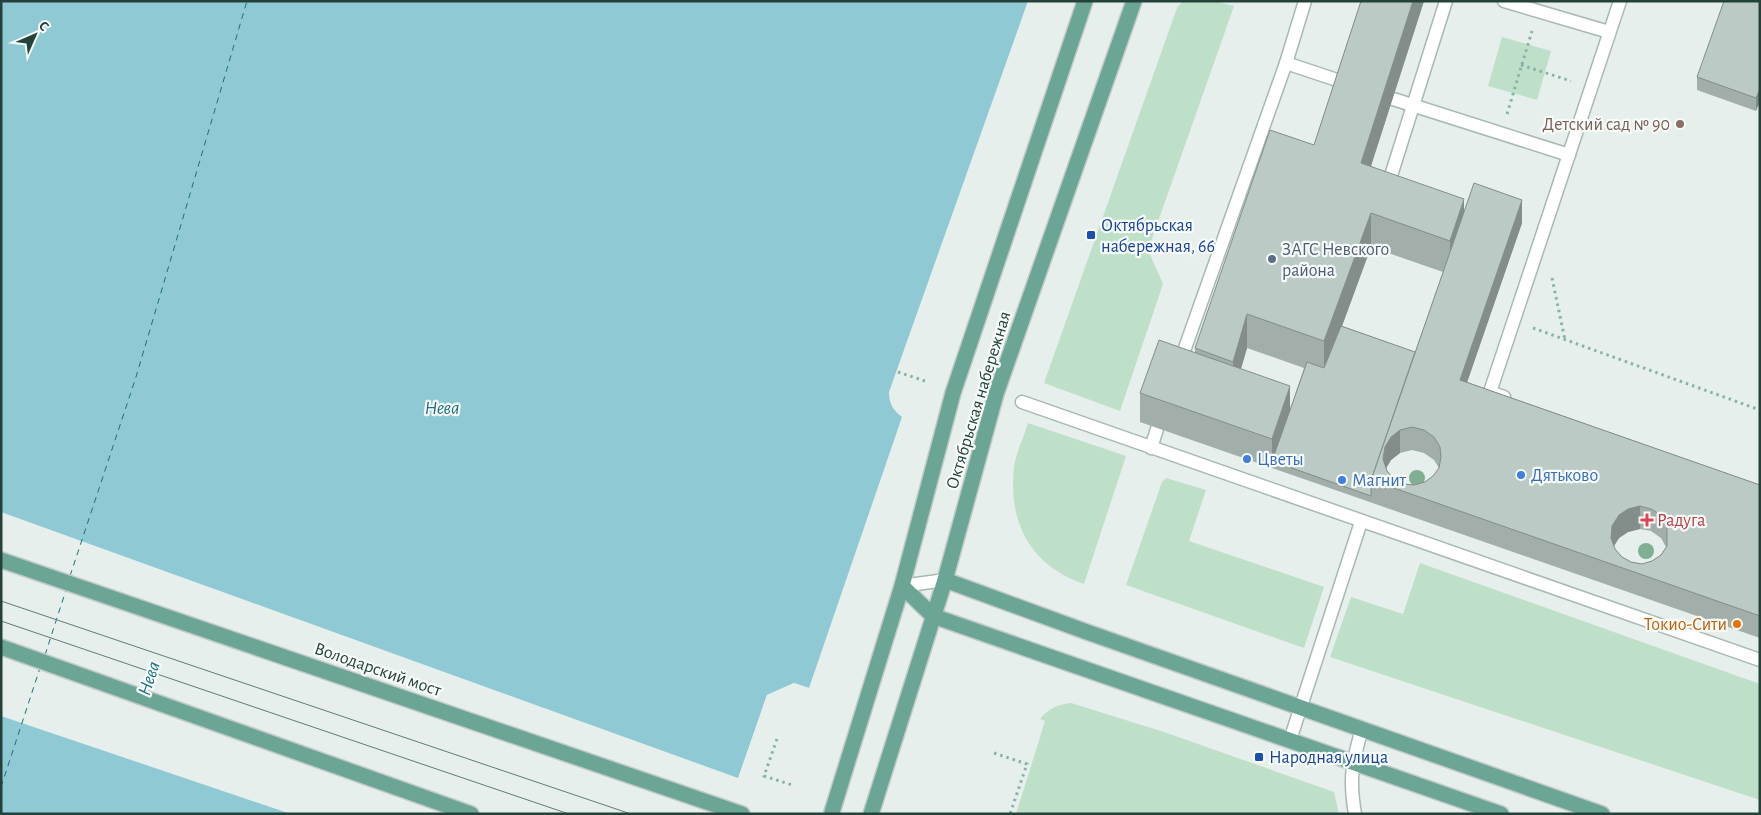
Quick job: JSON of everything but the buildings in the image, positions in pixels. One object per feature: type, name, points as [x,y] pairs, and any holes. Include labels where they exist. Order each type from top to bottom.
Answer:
[{"type":"main road","name":"Октябрьская набережная","points":[[832,812],[902,586],[953,392],[1086,1]]},
{"type":"main road","name":"Октябрьская набережная","points":[[871,814],[945,580],[996,394],[1134,1]]},
{"type":"main road","name":"Володарский мост","points":[[1,560],[742,814]]},
{"type":"main road","points":[[945,580],[1595,813]]},
{"type":"main road","points":[[902,586],[933,616],[1500,814]]},
{"type":"main road","points":[[1,647],[471,814]]},
{"type":"lane","points":[[1175,376],[1286,62],[1304,1]]},
{"type":"lane","points":[[1389,182],[1446,1]]},
{"type":"lane","points":[[1504,1],[1609,32]]},
{"type":"lane","points":[[1518,401],[1490,392],[1620,1]]},
{"type":"lane","points":[[1286,62],[1346,83]]},
{"type":"lane","points":[[1393,99],[1569,155]]},
{"type":"lane","points":[[1022,402],[1760,660]]},
{"type":"lane","points":[[1151,448],[1157,428]]},
{"type":"lane","points":[[1290,740],[1361,522]]},
{"type":"lane","points":[[902,586],[945,580]]},
{"type":"lane","points":[[1355,814],[1351,789],[1352,762],[1362,729]]},
{"type":"path","points":[[1501,133],[1538,11]]},
{"type":"path","points":[[1522,65],[1591,88]]},
{"type":"path","points":[[1551,274],[1565,340]]},
{"type":"path","points":[[1514,321],[1760,410]]},
{"type":"path","points":[[898,372],[925,381]]},
{"type":"path","points":[[777,739],[764,776],[792,785]]},
{"type":"path","points":[[994,754],[1027,764],[1010,814]]},
{"type":"green space","points":[[1183,1],[1214,1],[1234,6],[1148,250],[1163,284],[1120,411],[1044,383],[1177,8]]},
{"type":"green space","points":[[1502,37],[1551,51],[1537,100],[1488,86]]},
{"type":"green space","points":[[1028,423],[1126,456],[1084,584],[1065,576],[1049,566],[1026,539],[1019,524],[1013,487],[1014,467]]},
{"type":"green space","points":[[1166,478],[1206,490],[1189,541],[1324,587],[1304,648],[1126,585],[1162,482]]},
{"type":"green space","points":[[1420,563],[1760,684],[1760,800],[1330,657],[1351,597],[1403,614]]},
{"type":"green space","points":[[1071,703],[1164,732],[1334,792],[1339,814],[1016,814],[1045,721],[1040,719],[1054,708]]},
{"type":"water","name":"Нева","points":[[1,1],[1028,1],[889,392],[892,406],[902,417],[809,688],[794,683],[767,695],[726,814],[1,814]]},
{"type":"pier","points":[[1,512],[738,778],[767,695],[794,683],[809,688],[808,691],[794,686],[769,697],[729,814],[291,814],[1,716]]},
{"type":"ferry route","points":[[70,576],[136,377],[247,1]]},
{"type":"ferry route","points":[[45,655],[66,590]]},
{"type":"ferry route","points":[[1,787],[40,668]]},
{"type":"tram line","points":[[1,601],[631,814]]},
{"type":"tram line","points":[[1,621],[569,814]]},
{"type":"place","name":"Детский сад № 90","points":[[1680,124]]},
{"type":"place","name":"Октябрьская набережная, 66","points":[[1091,235]]},
{"type":"place","name":"ЗАГС Невского района","points":[[1272,259]]},
{"type":"place","name":"Цветы","points":[[1247,459]]},
{"type":"place","name":"Дятьково","points":[[1521,475]]},
{"type":"place","name":"Магнит","points":[[1342,480]]},
{"type":"place","name":"Радуга","points":[[1647,520]]},
{"type":"place","name":"Токио-Сити","points":[[1737,624]]},
{"type":"place","name":"Народная улица","points":[[1259,757]]}]
